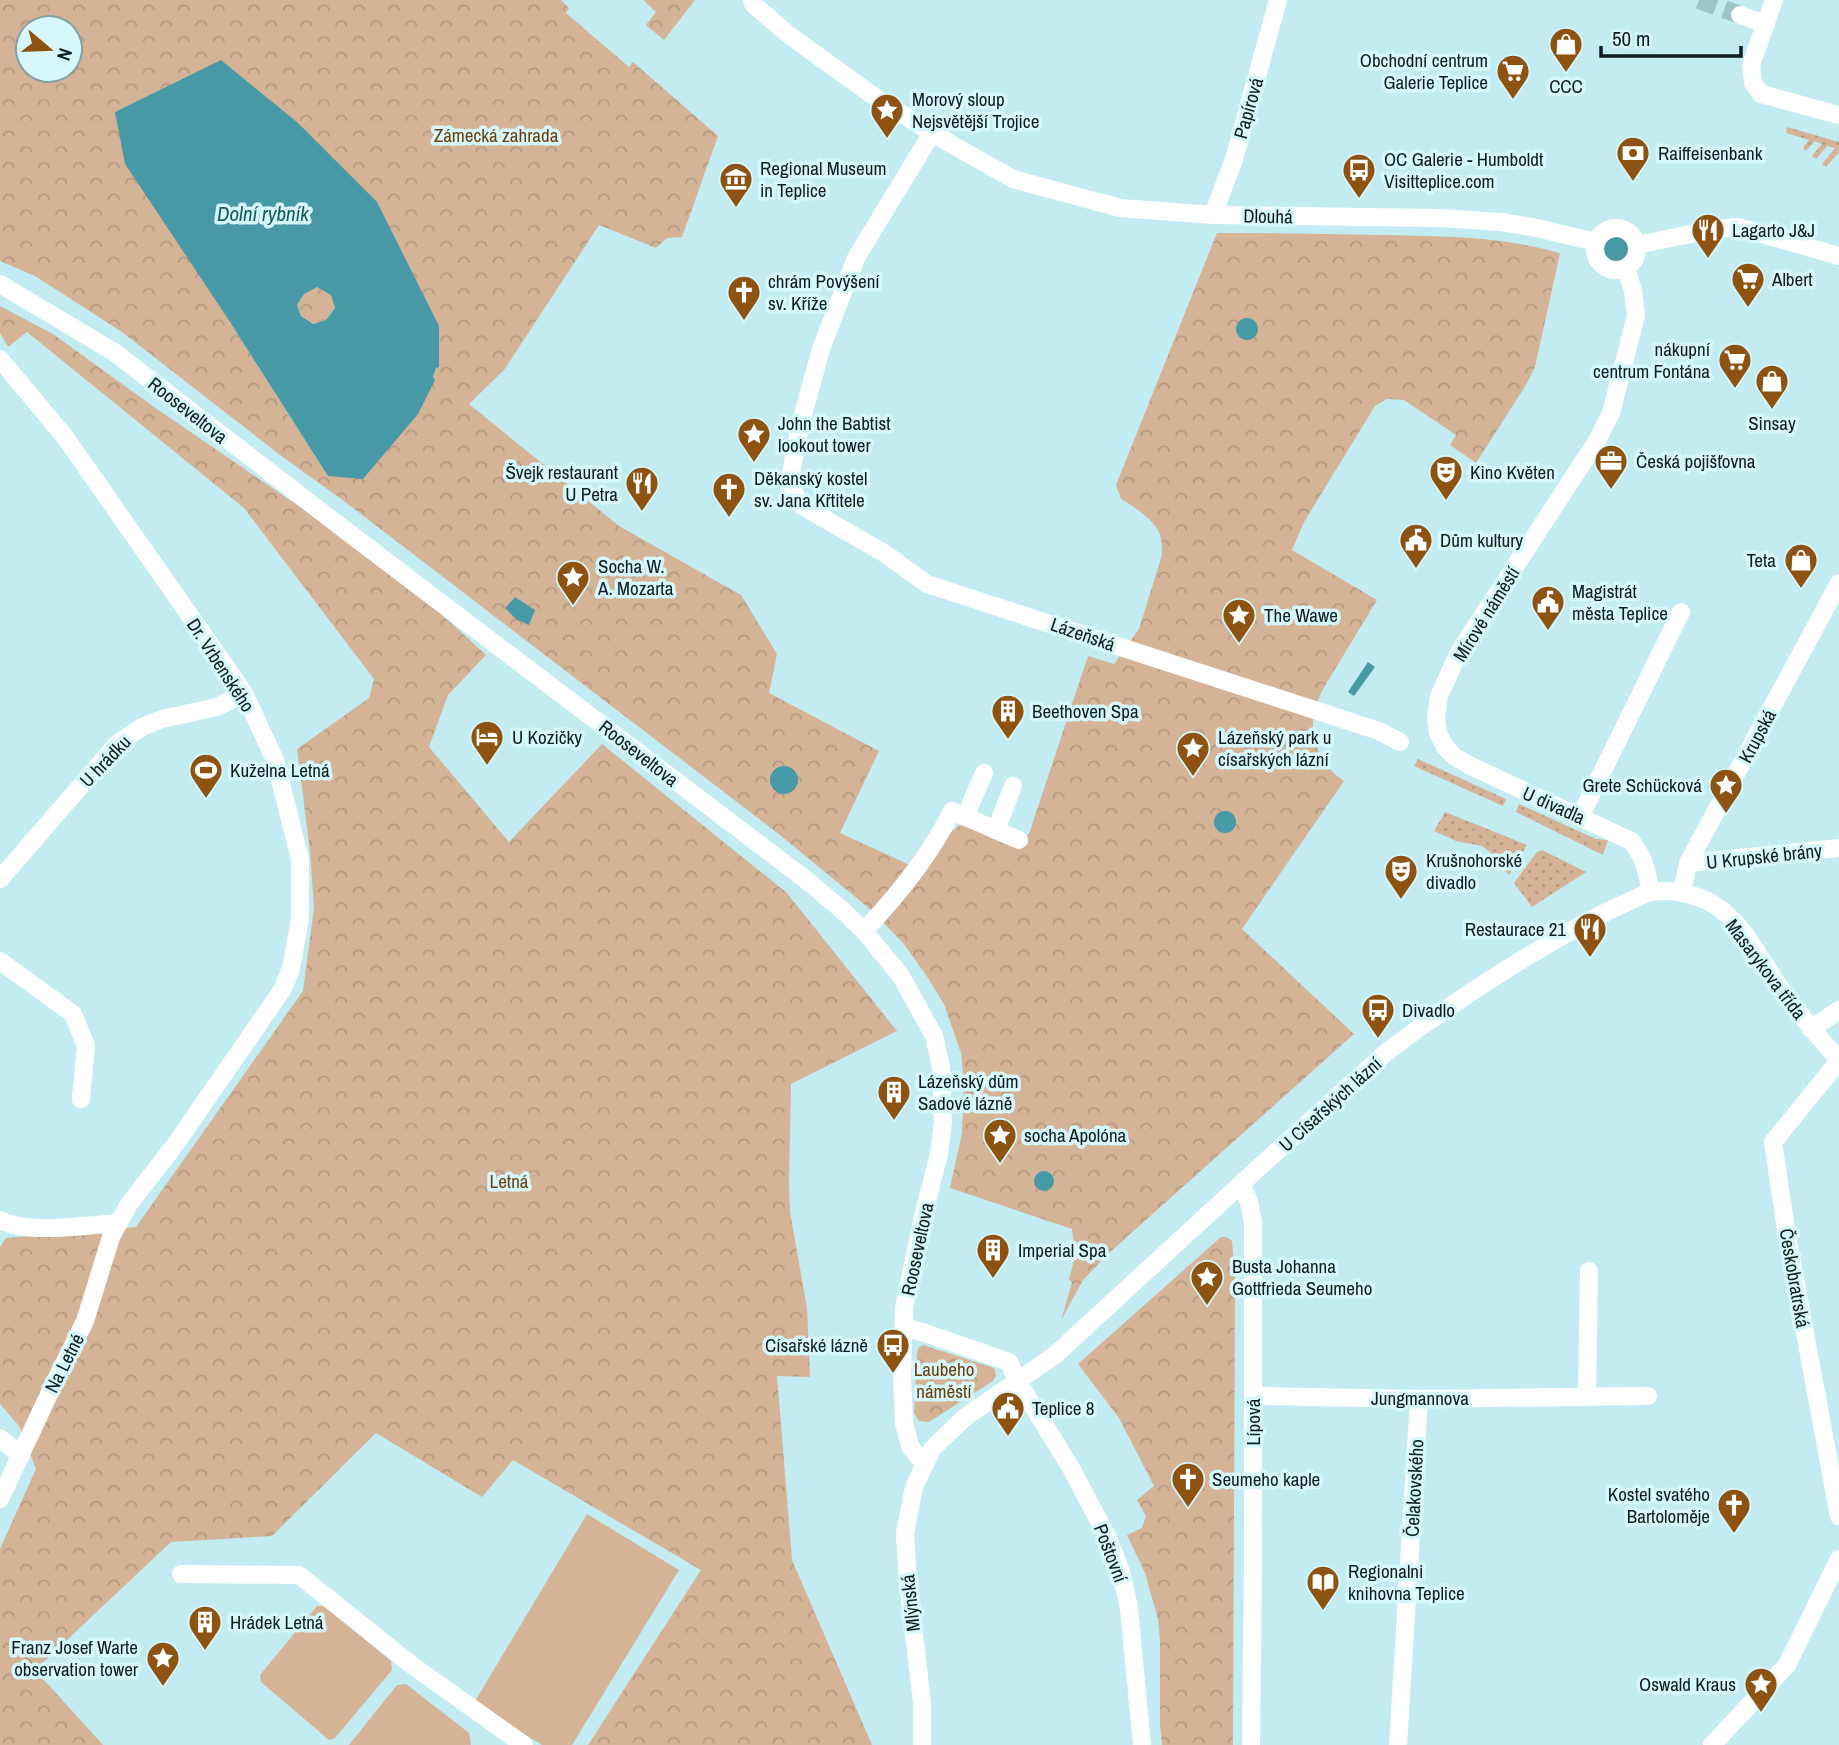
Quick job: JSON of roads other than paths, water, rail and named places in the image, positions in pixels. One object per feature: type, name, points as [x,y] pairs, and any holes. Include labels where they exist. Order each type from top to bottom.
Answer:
[{"type":"street","name":"Dlouhá","points":[[752,0],[754,5],[805,47],[879,100],[1013,179],[1120,208],[1213,215],[1441,218],[1501,222],[1596,242]]},
{"type":"street","name":"Papírová","points":[[1213,215],[1234,159],[1278,0]]},
{"type":"street","points":[[1774,0],[1751,65],[1753,83],[1761,94],[1839,115]]},
{"type":"street","points":[[1740,15],[1764,27]]},
{"type":"street","name":"Lázeňská","points":[[932,132],[856,258],[821,349],[799,429],[789,485],[802,506],[884,552],[928,584],[1379,732],[1400,742]]},
{"type":"street","points":[[1637,245],[1714,229],[1738,227],[1839,256]]},
{"type":"street","points":[[1617,228],[1630,233],[1637,245],[1635,259],[1626,269],[1619,271],[1605,268],[1596,257],[1596,242],[1608,229],[1617,228]]},
{"type":"street","name":"Mírové náměstí","points":[[1438,733],[1436,718],[1439,695],[1459,652],[1597,441],[1611,413],[1636,316],[1633,291],[1626,269]]},
{"type":"street","name":"Rooseveltova","points":[[0,284],[114,352],[805,879],[864,931],[901,976],[920,1008],[934,1036],[941,1067],[943,1122],[939,1154],[904,1308],[904,1328]]},
{"type":"street","name":"Dr. Vrbenského","points":[[0,359],[65,437],[244,693],[275,760],[300,859],[300,918],[291,969],[282,990],[174,1145],[129,1204],[119,1223]]},
{"type":"street","name":"Krupská","points":[[1682,892],[1688,863],[1839,583]]},
{"type":"street","points":[[1580,817],[1681,612]]},
{"type":"street","name":"U hrádku","points":[[0,879],[117,744],[142,727],[162,719],[217,707],[244,693]]},
{"type":"street","name":"U divadla","points":[[1438,733],[1445,747],[1455,757],[1471,766],[1631,841],[1648,871],[1650,892]]},
{"type":"street","points":[[965,817],[984,773]]},
{"type":"street","points":[[996,830],[1013,786]]},
{"type":"street","points":[[864,931],[903,885],[943,830],[953,811],[1019,840]]},
{"type":"street","name":"U Krupské brány","points":[[1688,863],[1839,848]]},
{"type":"street","name":"U Císařských lázní","points":[[1018,1382],[1055,1355],[1389,1050],[1451,1004],[1543,946],[1616,906],[1650,892],[1682,892]]},
{"type":"street","name":"Masarykova třída","points":[[1682,892],[1713,904],[1740,929],[1811,1029],[1839,1061]]},
{"type":"street","points":[[0,961],[73,1014],[86,1046],[81,1099]]},
{"type":"street","points":[[1811,1029],[1839,1010]]},
{"type":"street","name":"Českobratrská","points":[[1839,1061],[1773,1143],[1787,1236],[1839,1516]]},
{"type":"street","name":"Lípová","points":[[1241,1184],[1249,1202],[1253,1222],[1251,1745]]},
{"type":"street","points":[[0,1220],[12,1226],[30,1228],[119,1223]]},
{"type":"street","name":"Na Letné","points":[[0,1499],[85,1321],[111,1237],[119,1223]]},
{"type":"street","points":[[1587,1396],[1589,1271]]},
{"type":"street","points":[[904,1328],[1009,1362],[1018,1382],[954,1426],[932,1449],[924,1464],[910,1446],[904,1423],[904,1328]]},
{"type":"street","name":"Poštovní","points":[[1018,1382],[1071,1468],[1108,1538],[1122,1573],[1129,1608],[1142,1745]]},
{"type":"street","name":"Jungmannova","points":[[1254,1396],[1419,1399],[1648,1396]]},
{"type":"street","name":"Čelakovského","points":[[1398,1745],[1419,1399]]},
{"type":"street","points":[[0,1438],[21,1456]]},
{"type":"street","name":"Mlýnská","points":[[922,1745],[922,1702],[909,1596],[905,1533],[914,1487],[924,1464]]},
{"type":"street","points":[[1712,1745],[1787,1665],[1839,1559]]},
{"type":"street","points":[[181,1574],[299,1575],[413,1666],[524,1745]]},
{"type":"water","name":"Dolní rybník","points":[[221,60],[298,123],[377,202],[439,326],[439,367],[436,368],[433,377],[435,380],[418,414],[363,479],[328,476],[125,164],[115,112]],"holes":[[[317,287],[331,295],[335,308],[326,320],[313,324],[301,316],[297,305],[304,294]]]},
{"type":"water","points":[[1617,237],[1626,241],[1630,250],[1626,259],[1617,263],[1608,259],[1604,250],[1608,241]]},
{"type":"water","points":[[1247,318],[1255,321],[1258,329],[1255,337],[1247,340],[1239,337],[1236,329],[1239,321]]},
{"type":"water","points":[[515,597],[535,610],[529,625],[516,619],[505,608]]},
{"type":"water","points":[[1368,662],[1375,667],[1354,696],[1348,692]]},
{"type":"water","points":[[784,766],[794,770],[798,780],[794,790],[784,794],[774,790],[770,780],[774,770]]},
{"type":"water","points":[[1225,811],[1233,814],[1236,822],[1233,830],[1225,833],[1217,830],[1214,822],[1217,814]]},
{"type":"water","points":[[1044,1171],[1051,1174],[1054,1181],[1051,1188],[1044,1191],[1037,1188],[1034,1181],[1037,1174]]},
{"type":"tunnel","points":[[1699,0],[1740,15]]},
{"type":"place","name":"CCC","points":[[1566,74]]},
{"type":"place","name":"Obchodní centrum Galerie Teplice","points":[[1513,101]]},
{"type":"place","name":"Morový sloup Nejsvětější Trojice","points":[[887,140]]},
{"type":"place","name":"Raiffeisenbank","points":[[1633,183]]},
{"type":"place","name":"OC Galerie - Humboldt Visitteplice.com","points":[[1359,200]]},
{"type":"place","name":"Regional Museum in Teplice","points":[[736,209]]},
{"type":"place","name":"Lagarto J&J","points":[[1708,260]]},
{"type":"place","name":"Albert","points":[[1748,309]]},
{"type":"place","name":"chrám Povýšení sv. Kříže","points":[[744,322]]},
{"type":"place","name":"nákupní centrum Fontána","points":[[1735,390]]},
{"type":"place","name":"Sinsay","points":[[1772,411]]},
{"type":"place","name":"John the Babtist lookout tower","points":[[754,464]]},
{"type":"place","name":"Česká pojišťovna","points":[[1611,491]]},
{"type":"place","name":"Kino Květen","points":[[1446,502]]},
{"type":"place","name":"Švejk restaurant U Petra","points":[[642,513]]},
{"type":"place","name":"Děkanský kostel sv. Jana Křtitele","points":[[729,519]]},
{"type":"place","name":"Dům kultury","points":[[1416,570]]},
{"type":"place","name":"Teta","points":[[1801,590]]},
{"type":"place","name":"Socha W. A. Mozarta","points":[[573,607]]},
{"type":"place","name":"Magistrát města Teplice","points":[[1548,632]]},
{"type":"place","name":"The Wawe","points":[[1239,645]]},
{"type":"place","name":"Beethoven Spa","points":[[1008,741]]},
{"type":"place","name":"U Kozičky","points":[[487,767]]},
{"type":"place","name":"Lázeňský park u císařských lázní","points":[[1193,778]]},
{"type":"place","name":"Kuželna Letná","points":[[206,800]]},
{"type":"place","name":"Grete Schücková","points":[[1726,815]]},
{"type":"place","name":"Krušnohorské divadlo","points":[[1401,901]]},
{"type":"place","name":"Restaurace 21","points":[[1590,959]]},
{"type":"place","name":"Divadlo","points":[[1378,1040]]},
{"type":"place","name":"Lázeňský dům Sadové lázně","points":[[894,1122]]},
{"type":"place","name":"socha Apolóna","points":[[1000,1165]]},
{"type":"place","name":"Imperial Spa","points":[[993,1280]]},
{"type":"place","name":"Busta Johanna Gottfrieda Seumeho","points":[[1207,1307]]},
{"type":"place","name":"Císařské lázně","points":[[893,1375]]},
{"type":"place","name":"Teplice 8","points":[[1008,1438]]},
{"type":"place","name":"Seumeho kaple","points":[[1188,1509]]},
{"type":"place","name":"Kostel svatého Bartoloměje","points":[[1734,1535]]},
{"type":"place","name":"Regionalni knihovna Teplice","points":[[1323,1612]]},
{"type":"place","name":"Hrádek Letná","points":[[205,1652]]},
{"type":"place","name":"Franz Josef Warte observation tower","points":[[163,1688]]},
{"type":"place","name":"Oswald Kraus","points":[[1761,1714]]},
{"type":"park label","name":"Zámecká zahrada","points":[[496,135]]},
{"type":"park label","name":"Letná","points":[[509,1181]]},
{"type":"park label","name":"Laubeho náměstí","points":[[944,1380]]}]
